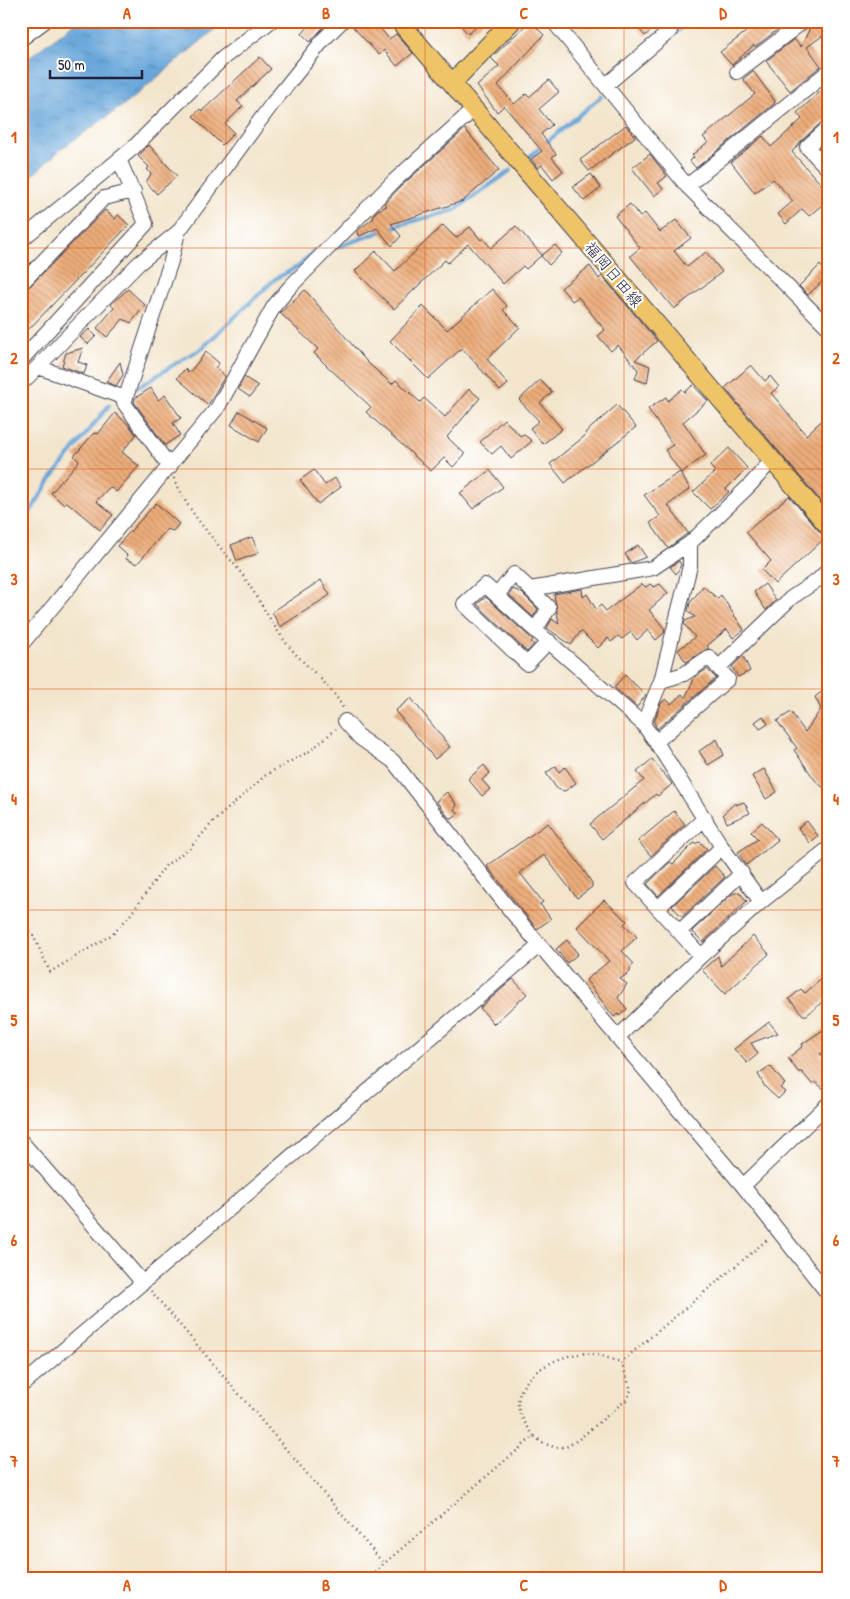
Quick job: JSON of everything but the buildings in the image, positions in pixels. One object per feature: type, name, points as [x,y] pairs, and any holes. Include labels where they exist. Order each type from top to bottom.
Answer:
[{"type":"main road","name":"福岡日田線","points":[[399,21],[829,527]]},
{"type":"main road","points":[[452,83],[512,21]]},
{"type":"street","points":[[21,39],[45,21]]},
{"type":"street","points":[[21,240],[119,159],[223,58],[271,21]]},
{"type":"street","points":[[21,384],[138,264],[178,232],[272,104],[324,39],[342,21]]},
{"type":"street","points":[[553,21],[687,186],[829,328]]},
{"type":"street","points":[[738,72],[804,21]]},
{"type":"street","points":[[606,85],[670,31]]},
{"type":"street","points":[[687,186],[829,71]]},
{"type":"street","points":[[21,645],[218,407],[274,306],[290,287],[394,181],[474,109]]},
{"type":"street","points":[[829,127],[808,147],[829,170]]},
{"type":"street","points":[[21,360],[146,224],[134,191],[119,159]]},
{"type":"street","points":[[21,284],[104,198],[134,191]]},
{"type":"street","points":[[170,467],[124,403],[171,261],[178,232]]},
{"type":"street","points":[[38,366],[126,398]]},
{"type":"street","points":[[530,589],[653,568],[690,543],[750,485],[772,460]]},
{"type":"street","points":[[643,724],[661,680],[690,566],[690,543]]},
{"type":"street","points":[[718,668],[791,598],[819,579],[829,569]]},
{"type":"street","points":[[497,595],[514,574],[549,608],[535,630]]},
{"type":"street","points":[[549,641],[527,664],[464,604],[485,585],[535,630],[549,641],[643,724],[722,847],[762,902]]},
{"type":"street","points":[[656,742],[728,680],[710,657],[684,674],[661,680]]},
{"type":"street","points":[[345,721],[360,738],[393,761],[478,871],[743,1186],[829,1296]]},
{"type":"street","points":[[701,956],[635,883],[705,818]]},
{"type":"street","points":[[658,908],[722,847]]},
{"type":"street","points":[[618,1037],[701,956],[762,902],[829,848]]},
{"type":"street","points":[[679,932],[742,873]]},
{"type":"street","points":[[21,1386],[540,945]]},
{"type":"street","points":[[743,1186],[829,1103]]},
{"type":"street","points":[[21,1141],[143,1283]]},
{"type":"path","points":[[21,919],[34,937],[50,972],[113,934],[131,914],[166,865],[190,848],[213,822],[267,774],[310,752],[345,721],[344,708],[316,674],[287,644],[243,576],[203,529],[183,500],[170,467]]},
{"type":"path","points":[[621,1362],[779,1230]]},
{"type":"path","points":[[143,1283],[384,1564]]},
{"type":"path","points":[[590,1353],[621,1362],[632,1390],[626,1400],[578,1440],[566,1447],[554,1447],[543,1443],[534,1436],[519,1410],[519,1396],[523,1383],[538,1369],[562,1359],[590,1353]]},
{"type":"path","points":[[367,1578],[534,1436]]},
{"type":"water","points":[[77,21],[225,21],[125,104],[62,148],[21,186],[21,64]]},
{"type":"waterway","points":[[673,35],[688,23]]},
{"type":"waterway","points":[[529,157],[602,96]]},
{"type":"waterway","points":[[335,248],[399,225],[455,210],[511,170]]},
{"type":"waterway","points":[[132,390],[200,350],[275,279],[299,266],[313,251]]},
{"type":"waterway","points":[[21,527],[50,480],[109,405]]}]
